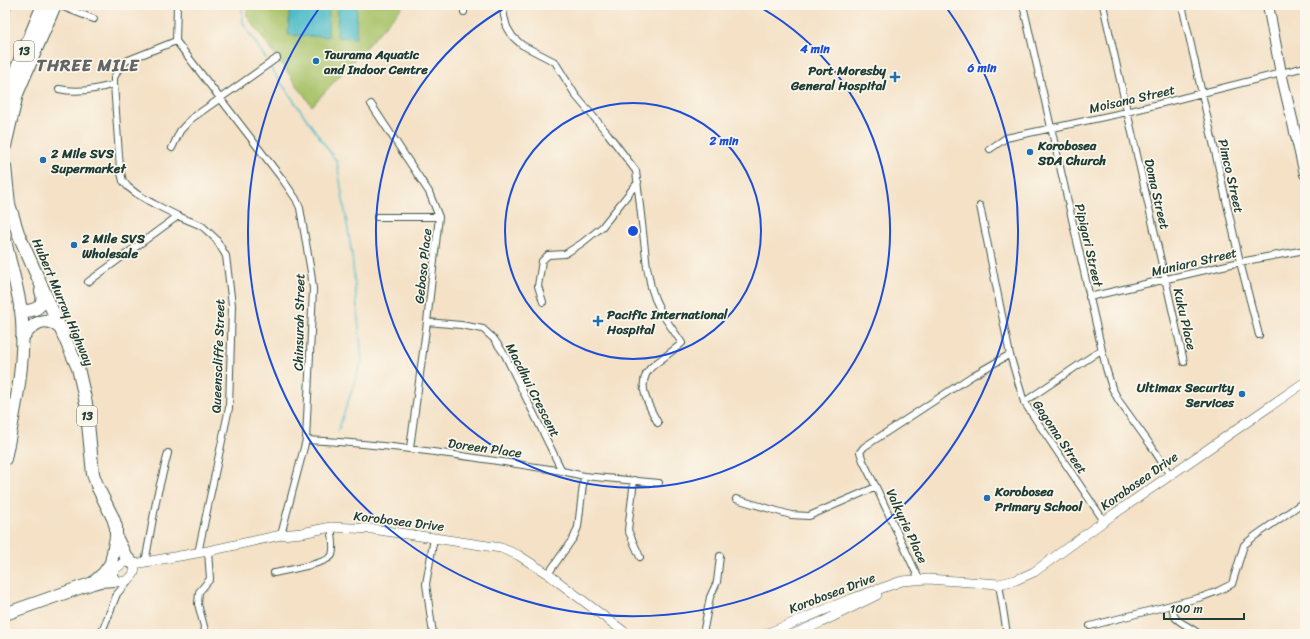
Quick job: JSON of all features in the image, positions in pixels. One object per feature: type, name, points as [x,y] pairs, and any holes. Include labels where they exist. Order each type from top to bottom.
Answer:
[{"type":"highway","name":"13","points":[[5,96],[43,5]]},
{"type":"highway","name":"13","points":[[5,146],[17,94],[55,5]]},
{"type":"highway","name":"Hubert Murray Highway","points":[[5,167],[9,204],[18,233],[78,368],[86,403],[93,474],[116,527],[116,537],[111,563],[104,573],[93,583],[5,614]]},
{"type":"highway","points":[[5,240],[20,308],[22,338],[20,378],[5,459]]},
{"type":"highway","points":[[20,308],[25,311],[32,310],[41,305],[42,293],[32,267]]},
{"type":"highway","points":[[22,338],[31,326],[37,323],[49,322],[57,325],[62,330]]},
{"type":"highway","points":[[116,537],[132,570]]},
{"type":"highway","points":[[93,583],[100,581],[115,581]]},
{"type":"main road","points":[[1268,5],[1281,73],[1302,148],[1305,174]]},
{"type":"main road","name":"Korobosea Drive","points":[[766,634],[851,599],[909,580],[919,579],[999,584],[1016,580],[1034,572],[1104,521],[1305,382]]},
{"type":"main road","name":"Korobosea Drive","points":[[115,581],[123,582],[132,570],[144,563],[281,535],[302,533],[331,527],[372,529],[502,548],[510,551],[548,574],[627,634]]},
{"type":"main road","points":[[115,581],[112,578],[113,572],[124,562],[132,570]]},
{"type":"main road","name":"Korobosea Drive","points":[[794,634],[909,580]]},
{"type":"street","points":[[58,5],[94,19]]},
{"type":"street","points":[[176,41],[177,5]]},
{"type":"street","points":[[464,5],[464,12]]},
{"type":"street","points":[[503,5],[507,27],[513,37],[522,45],[555,62],[576,96],[608,134],[636,171],[647,267],[651,287],[662,314],[682,343],[653,365],[644,376],[645,397],[658,423]]},
{"type":"street","name":"Pipigari Street","points":[[1023,5],[1101,350],[1112,388],[1119,401],[1152,446],[1170,475]]},
{"type":"street","name":"Doma Street","points":[[1103,5],[1165,281]]},
{"type":"street","name":"Pimco Street","points":[[1182,5],[1240,262],[1259,335]]},
{"type":"street","name":"Queenscliffe Street","points":[[176,41],[126,62],[118,70],[114,78],[114,84],[120,169],[123,181],[137,194],[178,216],[202,226],[216,238],[226,256],[232,305],[229,408],[198,553]]},
{"type":"street","name":"Chinsurah Street","points":[[176,41],[283,180],[296,199],[300,208],[312,272],[313,289],[306,440],[281,535]]},
{"type":"street","points":[[172,148],[180,131],[191,119],[276,58]]},
{"type":"street","name":"Moisana Street","points":[[990,149],[1006,138],[1127,112],[1305,67]]},
{"type":"street","points":[[59,90],[70,91],[100,89],[114,84]]},
{"type":"street","name":"Geboso Place","points":[[371,104],[429,192],[439,217],[428,322],[410,448]]},
{"type":"street","points":[[543,302],[538,286],[542,261],[548,255],[565,254],[582,244],[602,227],[638,182]]},
{"type":"street","points":[[980,206],[1010,356],[1024,402]]},
{"type":"street","points":[[88,282],[178,216]]},
{"type":"street","points":[[377,217],[439,217]]},
{"type":"street","name":"Muniara Street","points":[[1089,297],[1165,281],[1240,262],[1305,250]]},
{"type":"street","name":"Kuku Place","points":[[1165,281],[1184,362]]},
{"type":"street","name":"Macdhui Crescent","points":[[428,322],[483,329],[494,339],[505,355],[562,471]]},
{"type":"street","name":"Gagoma Street","points":[[1101,350],[1024,402],[1104,521]]},
{"type":"street","points":[[876,487],[860,452],[864,447],[972,376],[1010,356]]},
{"type":"street","name":"Doreen Place","points":[[306,440],[410,448],[562,471],[584,476],[659,483]]},
{"type":"street","points":[[144,563],[157,496],[168,453]]},
{"type":"street","points":[[548,574],[574,537],[578,528],[584,476]]},
{"type":"street","points":[[634,480],[628,530],[640,557]]},
{"type":"street","name":"Valkyrie Place","points":[[736,499],[791,515],[809,516],[876,487],[919,579]]},
{"type":"street","points":[[1090,626],[1172,605],[1218,591],[1232,584],[1244,545],[1305,501]]},
{"type":"street","points":[[274,573],[314,564],[332,556],[333,542],[331,527]]},
{"type":"street","points":[[433,634],[426,584],[434,538]]},
{"type":"street","points":[[206,634],[198,604],[199,592],[210,579],[208,551]]},
{"type":"street","points":[[703,634],[710,597],[717,582],[720,556]]},
{"type":"street","points":[[101,634],[117,594],[132,570]]},
{"type":"street","points":[[115,581],[117,594]]},
{"type":"street","points":[[999,584],[1007,634]]},
{"type":"street","points":[[1172,605],[1175,618],[1194,629],[1199,634]]},
{"type":"green space","points":[[5,5],[13,5],[5,29]]},
{"type":"green space","name":"Taurama Aquatic and Indoor Centre","points":[[247,5],[404,5],[312,106],[247,16]]},
{"type":"water","points":[[290,5],[329,5],[328,37],[288,35]]},
{"type":"water","points":[[338,5],[357,6],[356,38],[337,37]]},
{"type":"waterway","points":[[242,5],[243,23],[266,59]]},
{"type":"waterway","points":[[270,67],[337,162],[352,255],[362,360],[338,431]]},
{"type":"place","name":"Taurama Aquatic and Indoor Centre","points":[[316,61]]},
{"type":"place","name":"Port Moresby General Hospital","points":[[895,77]]},
{"type":"place","name":"Korobosea SDA Church","points":[[1030,152]]},
{"type":"place","name":"2 Mile SVS Supermarket","points":[[43,160]]},
{"type":"place","name":"2 Mile SVS Wholesale","points":[[74,245]]},
{"type":"place","name":"Pacific International Hospital","points":[[598,321]]},
{"type":"place","name":"Ultimax Security Services","points":[[1242,394]]},
{"type":"place","name":"Korobosea Primary School","points":[[987,498]]},
{"type":"district","name":"THREE MILE","points":[[88,65]]}]
